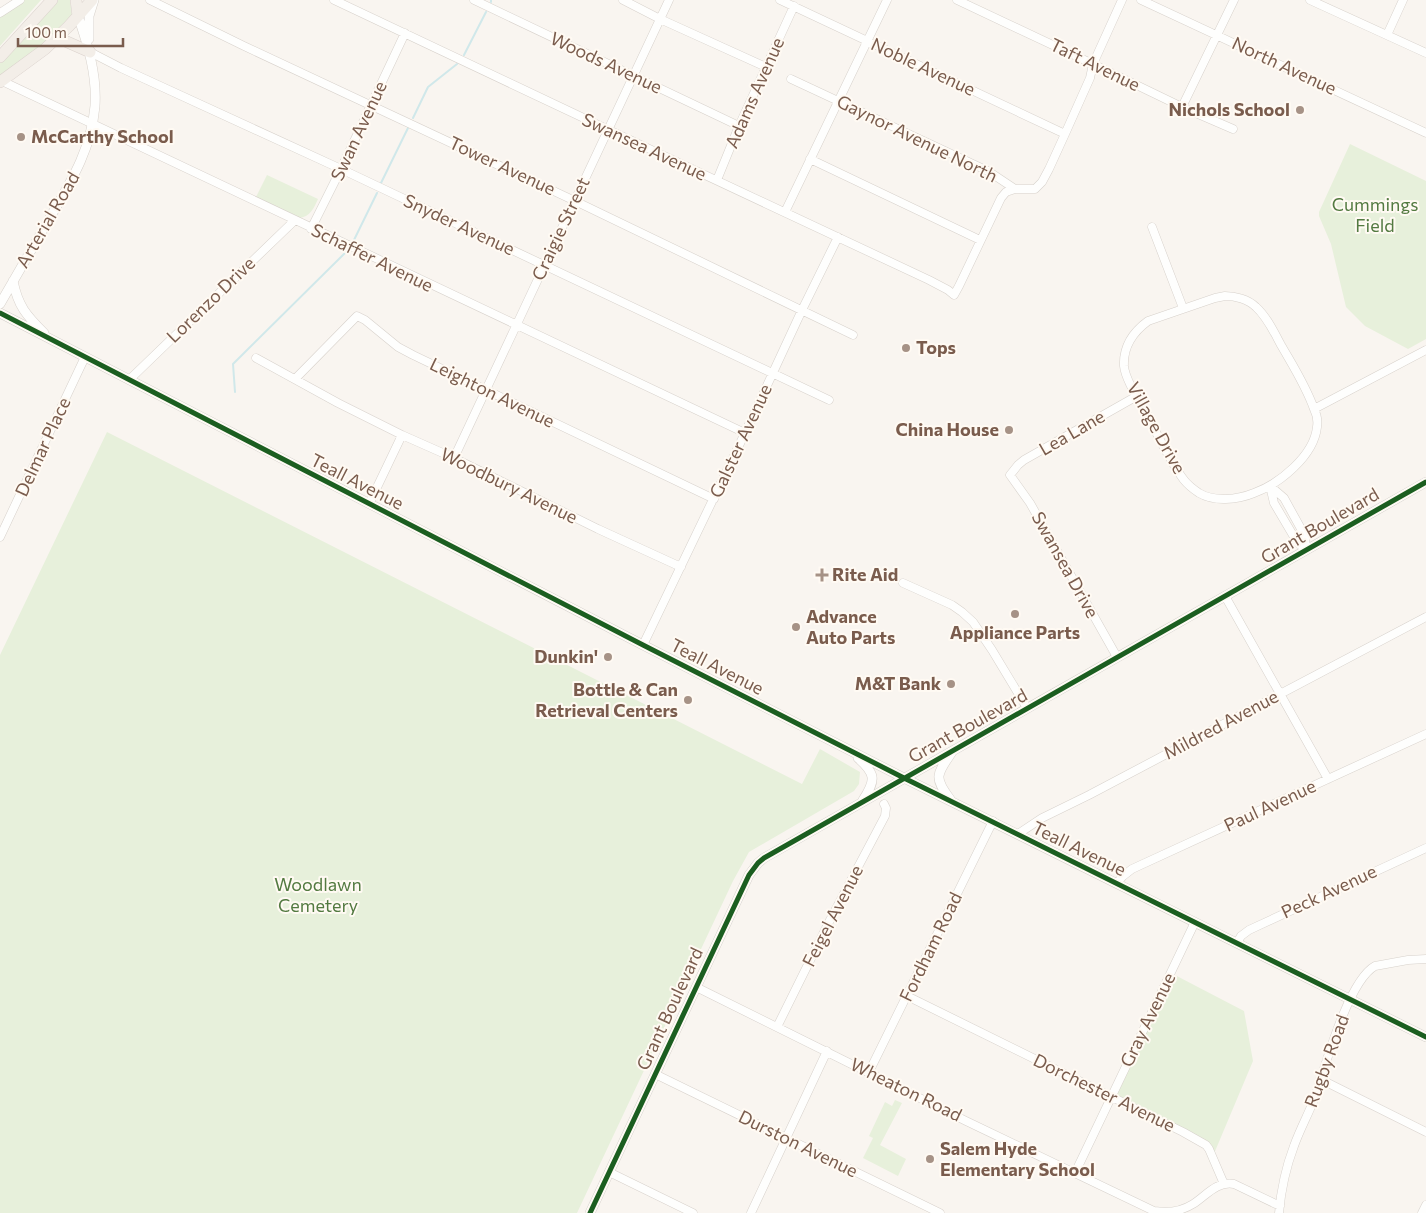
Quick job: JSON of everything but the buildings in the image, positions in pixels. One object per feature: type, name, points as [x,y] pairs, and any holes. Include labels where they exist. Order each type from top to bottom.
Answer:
[{"type":"main road","points":[[0,57],[52,0]]},
{"type":"main road","points":[[76,0],[78,16]]},
{"type":"main road","points":[[0,81],[45,49],[93,0]]},
{"type":"main road","points":[[53,41],[65,41],[90,52]]},
{"type":"street","points":[[0,13],[20,0]]},
{"type":"street","points":[[90,52],[88,33],[89,16],[93,0]]},
{"type":"street","name":"Tower Avenue","points":[[150,0],[853,335]]},
{"type":"street","name":"Swansea Avenue","points":[[334,0],[838,236],[930,280],[954,295],[980,240]]},
{"type":"street","name":"Woods Avenue","points":[[474,0],[739,126]]},
{"type":"street","points":[[623,0],[766,68]]},
{"type":"street","name":"Craigie Street","points":[[454,458],[669,0]]},
{"type":"street","name":"Noble Avenue","points":[[780,0],[1065,134]]},
{"type":"street","name":"Taft Avenue","points":[[957,0],[1182,107],[1233,129]]},
{"type":"street","points":[[1065,134],[1090,78],[1093,64],[1122,0]]},
{"type":"street","name":"North Avenue","points":[[1141,0],[1426,133]]},
{"type":"street","points":[[1182,107],[1234,0]]},
{"type":"street","points":[[1310,0],[1426,53]]},
{"type":"street","points":[[1387,34],[1403,0]]},
{"type":"street","points":[[785,212],[887,1]]},
{"type":"street","name":"Adams Avenue","points":[[717,180],[739,126],[794,6]]},
{"type":"street","name":"Arterial Road","points":[[0,304],[78,169],[88,144],[95,106],[95,91],[90,52],[78,16]]},
{"type":"street","name":"Swan Avenue","points":[[311,229],[342,169],[405,34]]},
{"type":"street","name":"Snyder Avenue","points":[[90,52],[342,169],[829,400]]},
{"type":"street","name":"Gaynor Avenue North","points":[[791,79],[988,171],[1015,189],[1035,189],[1042,182],[1065,134]]},
{"type":"street","name":"Schaffer Avenue","points":[[0,81],[745,433]]},
{"type":"street","points":[[810,159],[980,240],[1001,198],[1006,192],[1015,189]]},
{"type":"street","name":"Lorenzo Drive","points":[[129,380],[294,221]]},
{"type":"street","points":[[1152,226],[1183,308]]},
{"type":"street","name":"Galster Avenue","points":[[643,645],[838,236]]},
{"type":"street","points":[[13,281],[21,306],[31,320],[49,338]]},
{"type":"street","name":"Village Drive","points":[[1225,296],[1242,298],[1256,306],[1269,324],[1298,374],[1314,409],[1317,419],[1316,435],[1306,454],[1293,468],[1270,486],[1253,494],[1226,499],[1208,497],[1192,488],[1174,464],[1126,373],[1124,366],[1125,351],[1140,327],[1148,321],[1183,308],[1225,296]]},
{"type":"street","name":"Teall Avenue","points":[[0,313],[904,778],[1426,1037]]},
{"type":"street","name":"Leighton Avenue","points":[[295,379],[357,316],[365,320],[398,347],[714,499]]},
{"type":"street","points":[[1314,409],[1426,350]]},
{"type":"street","name":"Delmar Place","points":[[0,537],[85,357]]},
{"type":"street","name":"Woodbury Avenue","points":[[256,358],[338,403],[402,435],[681,567]]},
{"type":"street","name":"Lea Lane","points":[[1010,475],[1024,460],[1137,396]]},
{"type":"street","points":[[369,504],[402,435]]},
{"type":"street","name":"Swansea Drive","points":[[1010,475],[1030,503],[1117,657]]},
{"type":"street","name":"Grant Boulevard","points":[[590,1213],[749,875],[758,863],[863,801],[1426,482]]},
{"type":"street","points":[[1270,486],[1284,498],[1305,536],[1306,550]]},
{"type":"street","points":[[903,583],[952,605],[973,622],[1027,708]]},
{"type":"street","points":[[1224,596],[1328,779]]},
{"type":"street","name":"Mildred Avenue","points":[[1018,834],[1042,818],[1426,617]]},
{"type":"street","name":"Paul Avenue","points":[[1117,883],[1132,869],[1426,734]]},
{"type":"street","points":[[952,801],[943,790],[938,781],[938,776],[955,749]]},
{"type":"street","points":[[849,750],[868,768],[873,778],[873,784],[863,801]]},
{"type":"street","name":"Feigel Avenue","points":[[777,1027],[830,920],[885,816],[886,808],[884,804]]},
{"type":"street","name":"Fordham Road","points":[[869,1072],[992,821]]},
{"type":"street","name":"Peck Avenue","points":[[1237,943],[1241,936],[1249,930],[1426,848]]},
{"type":"street","name":"Gray Avenue","points":[[1075,1173],[1195,922]]},
{"type":"street","name":"Rugby Road","points":[[1279,1209],[1289,1158],[1314,1099],[1330,1046],[1358,984],[1370,968],[1375,966],[1426,959]]},
{"type":"street","name":"Wheaton Road","points":[[696,986],[1144,1207],[1161,1213],[1177,1211],[1192,1205],[1214,1188],[1224,1184]]},
{"type":"street","name":"Dorchester Avenue","points":[[907,996],[1206,1145],[1213,1156],[1224,1184]]},
{"type":"street","points":[[752,1213],[827,1051]]},
{"type":"street","name":"Durston Avenue","points":[[655,1074],[940,1213]]},
{"type":"street","points":[[1320,1079],[1426,1132]]},
{"type":"street","points":[[609,1172],[694,1213]]},
{"type":"street","points":[[1224,1184],[1234,1184],[1279,1209]]},
{"type":"street","points":[[1422,1213],[1426,1205]]},
{"type":"green space","points":[[25,0],[41,0],[0,46],[0,17]]},
{"type":"green space","points":[[55,0],[70,0],[72,15],[41,46],[0,75],[0,62]]},
{"type":"green space","name":"Cummings Field","points":[[1350,144],[1426,181],[1426,339],[1408,349],[1365,326],[1346,307],[1331,244],[1319,216],[1319,212]]},
{"type":"green space","points":[[267,175],[318,199],[311,212],[299,218],[256,197]]},
{"type":"green space","name":"Woodlawn Cemetery","points":[[107,432],[802,784],[820,749],[860,772],[859,784],[854,791],[749,852],[733,881],[577,1213],[0,1213],[0,655]]},
{"type":"green space","points":[[1171,973],[1244,1011],[1253,1061],[1213,1156],[1209,1149],[1112,1097]]},
{"type":"green space","points":[[895,1100],[902,1103],[880,1145],[906,1159],[898,1176],[863,1158],[873,1138],[869,1136],[885,1102],[892,1106]]},
{"type":"waterway","points":[[464,55],[486,12]]},
{"type":"waterway","points":[[413,118],[428,87],[457,64]]},
{"type":"waterway","points":[[381,183],[408,128]]},
{"type":"waterway","points":[[353,242],[377,193]]},
{"type":"waterway","points":[[235,392],[233,364],[346,252]]},
{"type":"cycle path","points":[[0,313],[904,778],[1426,1037]]},
{"type":"cycle path","points":[[590,1213],[749,875],[758,863],[1426,482]]},
{"type":"place","name":"Nichols School","points":[[1300,110]]},
{"type":"place","name":"McCarthy School","points":[[21,137]]},
{"type":"place","name":"Tops","points":[[906,348]]},
{"type":"place","name":"China House","points":[[1009,430]]},
{"type":"place","name":"Rite Aid","points":[[822,575]]},
{"type":"place","name":"Appliance Parts","points":[[1015,614]]},
{"type":"place","name":"Advance Auto Parts","points":[[796,627]]},
{"type":"place","name":"Dunkin'","points":[[608,657]]},
{"type":"place","name":"M&T Bank","points":[[951,684]]},
{"type":"place","name":"Bottle & Can Retrieval Centers","points":[[688,700]]},
{"type":"place","name":"Salem Hyde Elementary School","points":[[930,1159]]}]
